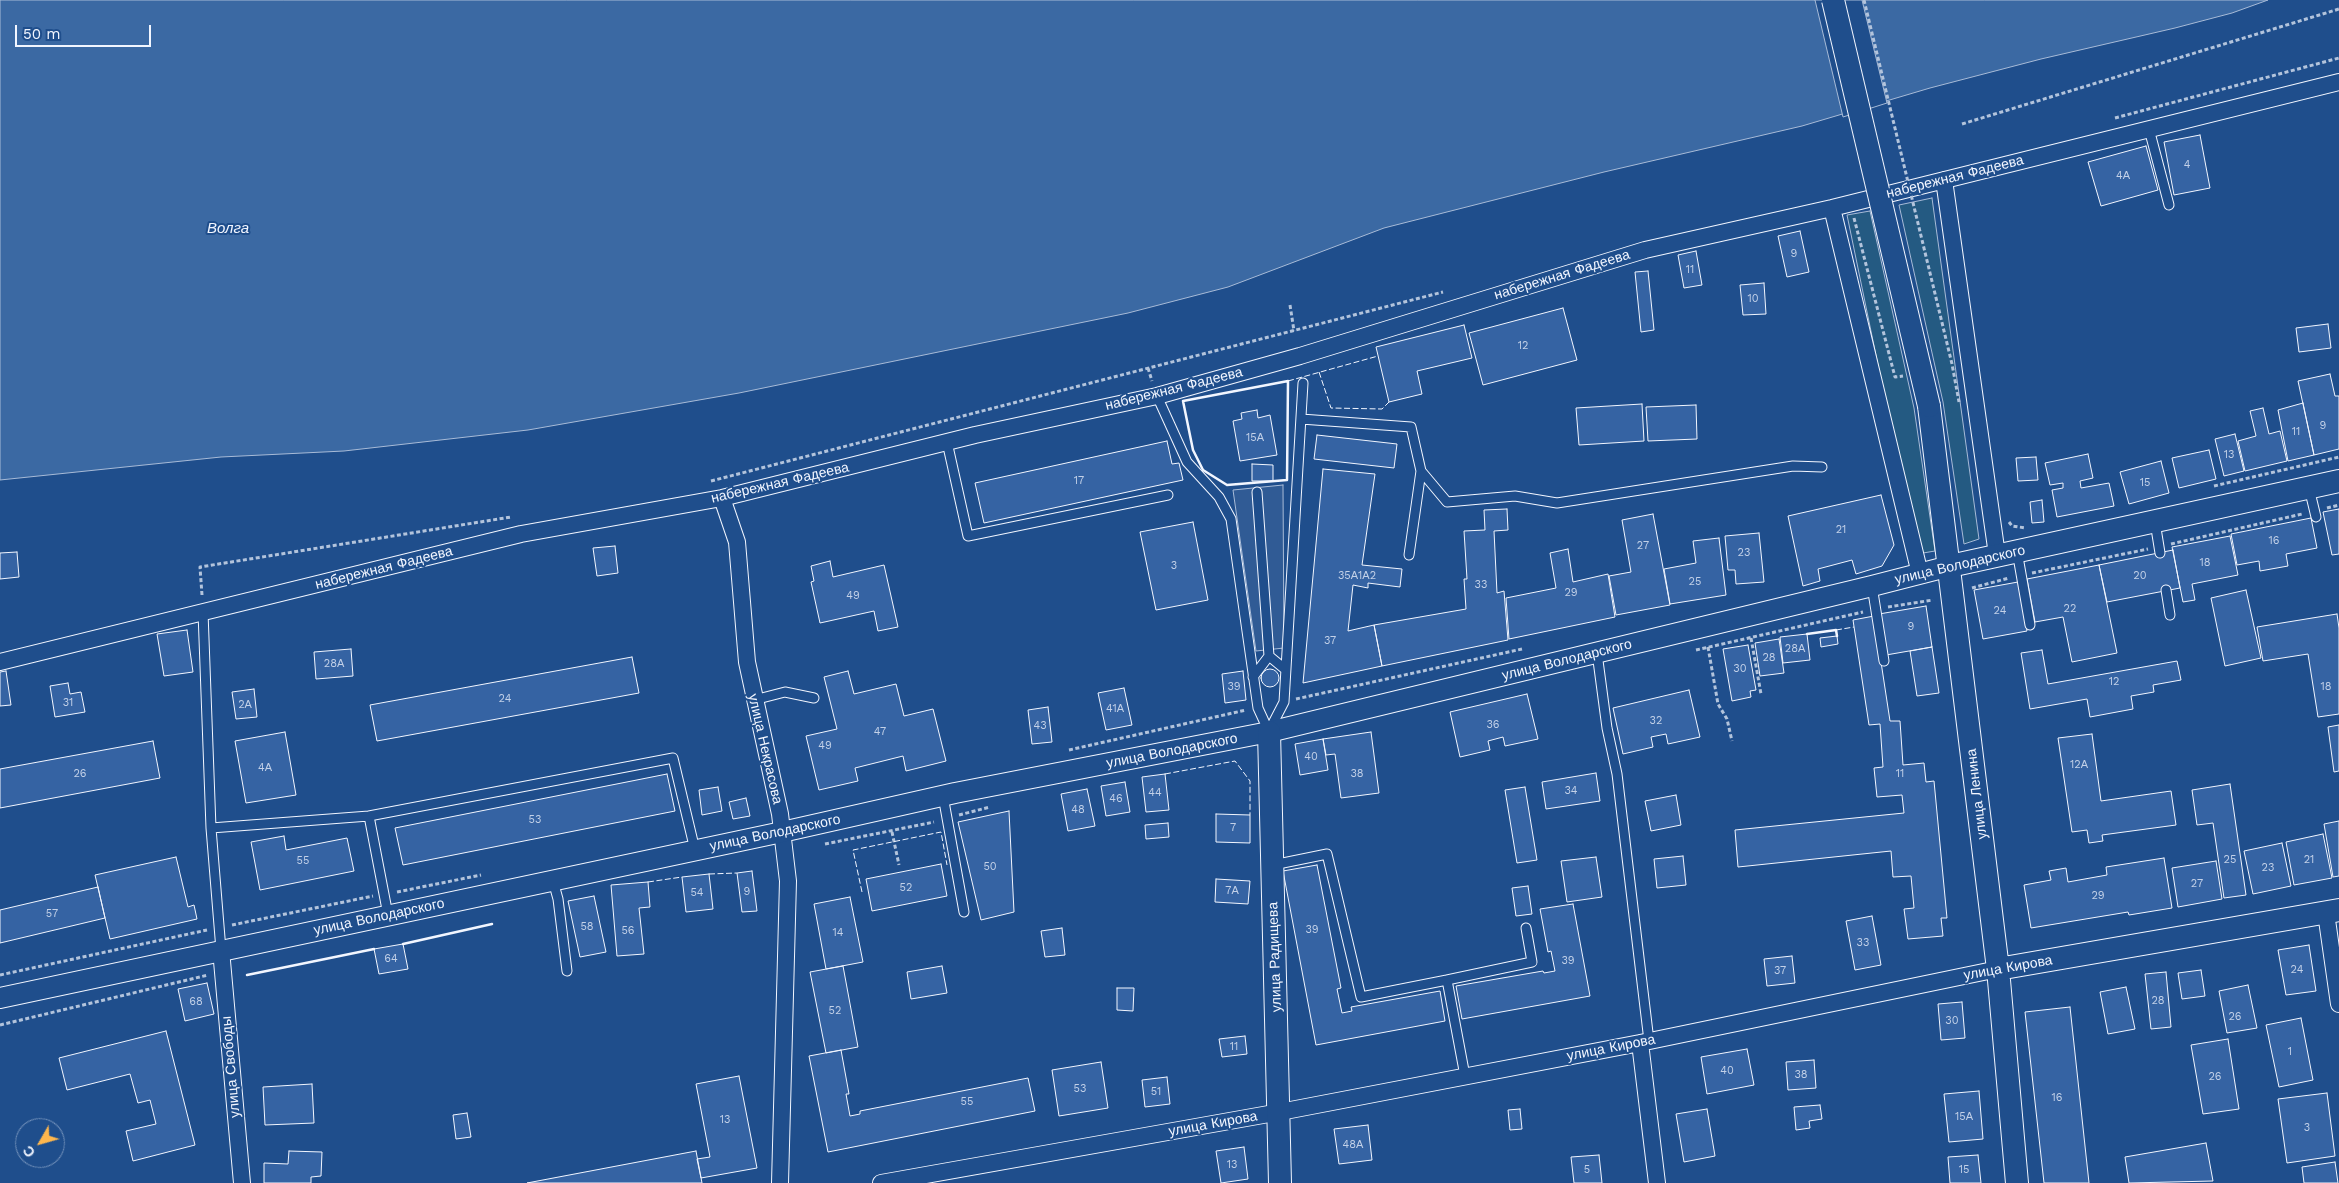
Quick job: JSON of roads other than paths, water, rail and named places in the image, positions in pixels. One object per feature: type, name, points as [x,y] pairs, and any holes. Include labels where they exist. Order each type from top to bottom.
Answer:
[{"type":"main road","name":"улица Ленина","points":[[1833,0],[1929,406],[1998,969],[2017,1183]]},
{"type":"main road","name":"улица Володарского","points":[[1950,566],[2339,481]]},
{"type":"main road","name":"улица Радищева","points":[[1269,732],[1280,1112],[1280,1183]]},
{"type":"main road","name":"улица Кирова","points":[[1998,969],[2332,912]]},
{"type":"street","name":"набережная Фадеева","points":[[0,662],[521,534],[722,498],[947,442],[1157,396],[1300,356],[1645,250],[1851,204],[2339,82]]},
{"type":"street","points":[[1944,180],[2007,553]]},
{"type":"street","points":[[1832,208],[1920,574]]},
{"type":"street","name":"улица Некрасова","points":[[722,498],[737,542],[747,662],[782,832],[788,881],[780,1183]]},
{"type":"street","name":"улица Володарского","points":[[0,998],[943,796],[1269,732],[1950,566]]},
{"type":"street","points":[[2332,912],[2339,1004]]},
{"type":"street","name":"улица Свободы","points":[[221,950],[242,1183]]},
{"type":"street","name":"улица Кирова","points":[[882,1183],[1280,1112],[1644,1042],[1998,969]]},
{"type":"street","points":[[1644,1042],[1657,1183]]},
{"type":"lane","points":[[2149,129],[2169,205]]},
{"type":"lane","points":[[1269,732],[1284,702],[1303,382]]},
{"type":"lane","points":[[1157,396],[1187,462],[1219,497],[1231,519],[1258,708],[1269,732]]},
{"type":"lane","points":[[1301,419],[1411,427],[1421,471],[1409,555]]},
{"type":"lane","points":[[947,442],[968,536],[1168,494]]},
{"type":"lane","points":[[1421,471],[1448,502],[1515,496],[1557,504],[1792,466],[1822,467]]},
{"type":"lane","points":[[2309,488],[2316,517]]},
{"type":"lane","points":[[1254,677],[1269,656],[1257,492]]},
{"type":"lane","points":[[2155,521],[2160,553]]},
{"type":"lane","points":[[2007,553],[2030,625]]},
{"type":"lane","points":[[1872,586],[1884,661]]},
{"type":"lane","points":[[2166,590],[2170,615]]},
{"type":"lane","points":[[203,612],[211,828],[217,928],[221,950]]},
{"type":"lane","points":[[1597,652],[1607,728],[1617,774],[1644,1042]]},
{"type":"lane","points":[[1269,656],[1286,670]]},
{"type":"lane","points":[[754,700],[786,692],[814,698]]},
{"type":"lane","points":[[211,828],[369,816],[673,758],[695,850]]},
{"type":"lane","points":[[943,796],[964,912]]},
{"type":"lane","points":[[369,816],[388,915]]},
{"type":"lane","points":[[1273,865],[1327,854],[1361,997],[1532,962],[1526,928]]},
{"type":"lane","points":[[553,880],[558,899],[567,971]]},
{"type":"lane","points":[[1447,980],[1465,1076]]},
{"type":"water","name":"Волга","points":[[0,0],[2268,0],[2232,13],[2175,28],[2041,59],[1930,88],[1802,126],[1604,172],[1384,228],[1228,287],[1128,313],[739,393],[528,430],[344,451],[221,457],[0,480]]}]
